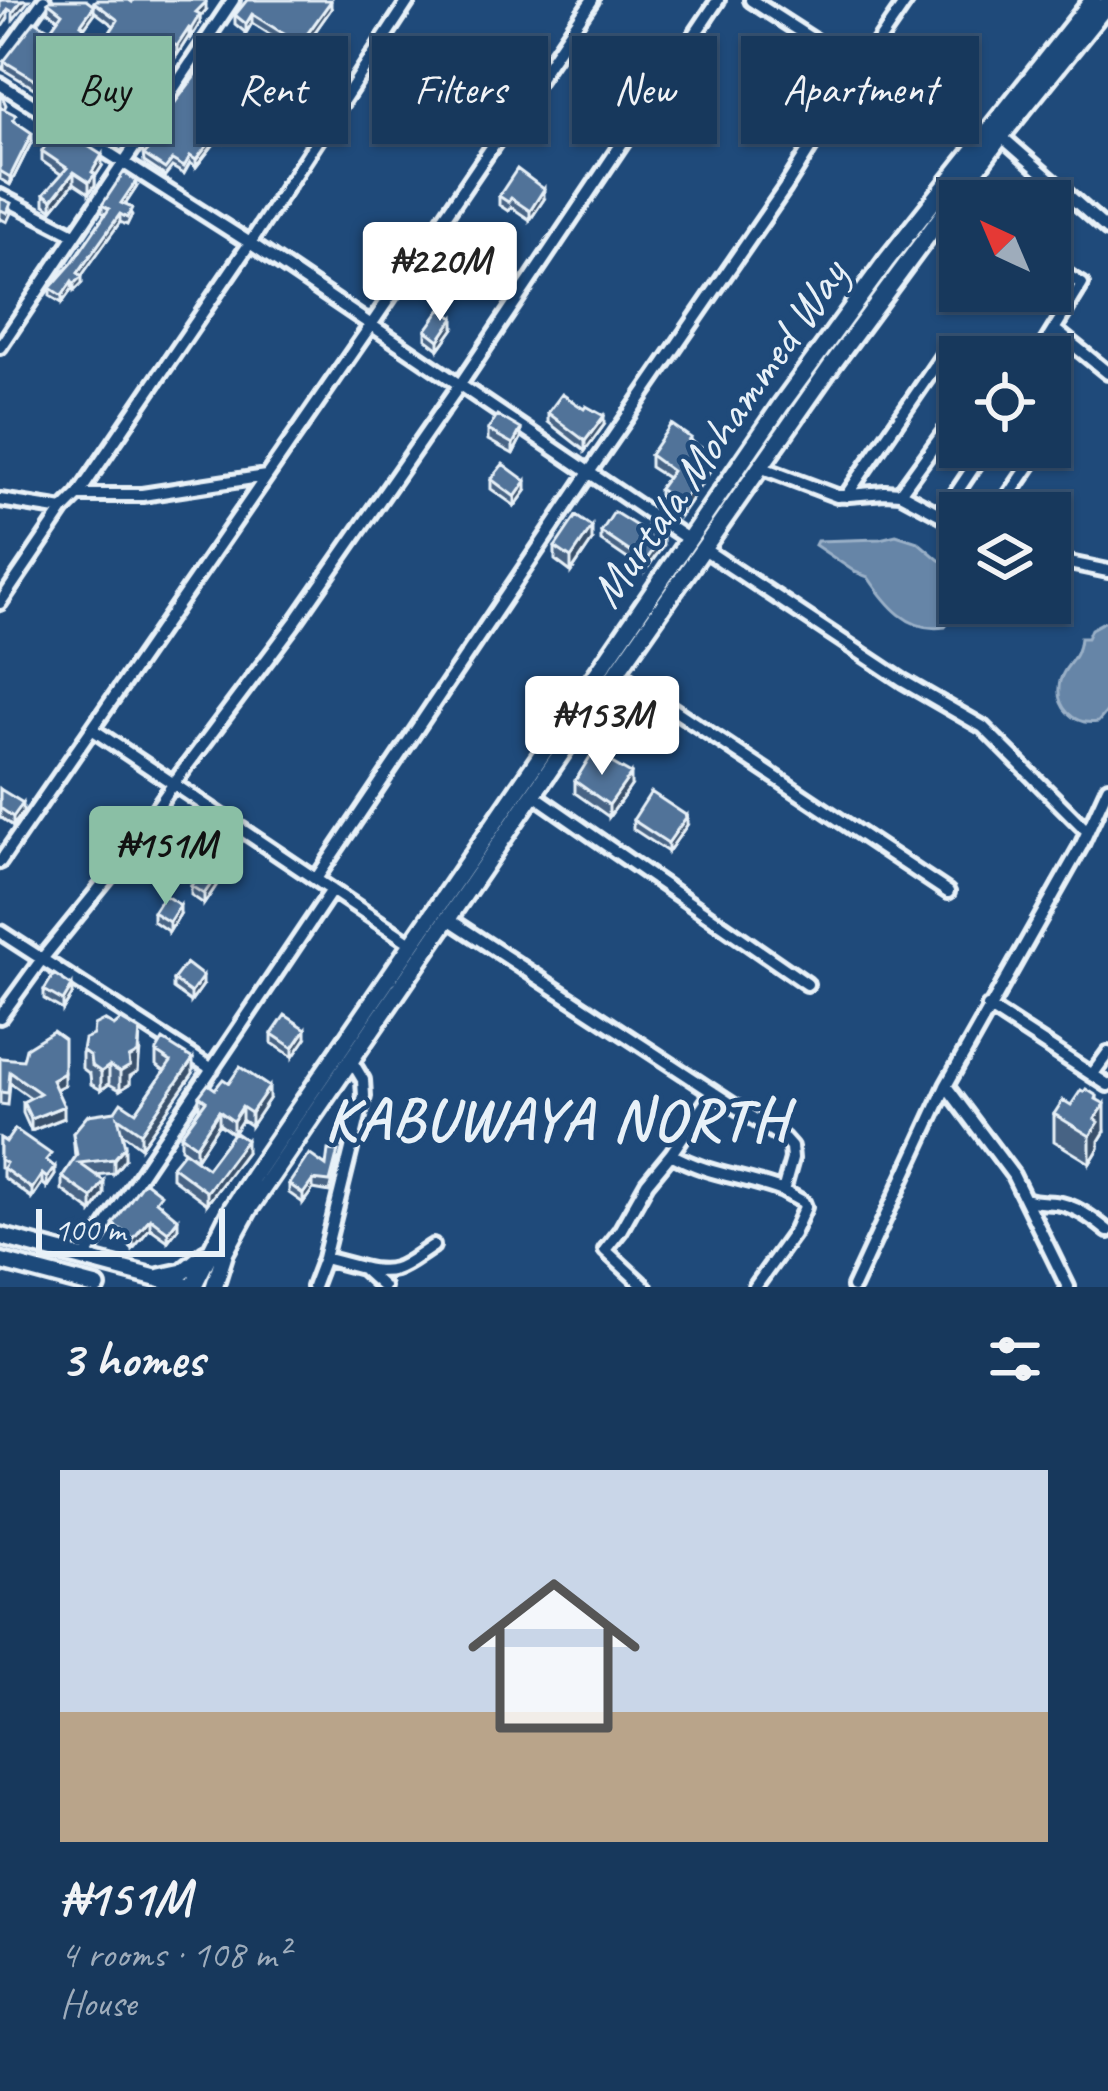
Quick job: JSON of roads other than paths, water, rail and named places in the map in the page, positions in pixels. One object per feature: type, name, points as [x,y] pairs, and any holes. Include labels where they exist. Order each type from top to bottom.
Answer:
[{"type":"main road","name":"Murtala Mohammed Way","points":[[214,1287],[225,1252],[248,1210],[617,671],[819,351],[1093,0]]},
{"type":"main road","name":"Murtala Mohammed Way","points":[[973,180],[1000,136],[1108,3]]},
{"type":"main road","name":"Murtala Mohammed Way","points":[[191,1287],[253,1176],[412,944],[696,544],[939,231]]},
{"type":"main road","points":[[0,1236],[191,1287]]},
{"type":"main road","points":[[155,1277],[183,1272],[213,1246]]},
{"type":"main road","points":[[0,1261],[42,1279],[97,1287]]},
{"type":"street","points":[[0,61],[44,0]]},
{"type":"street","points":[[0,347],[233,0]]},
{"type":"street","points":[[0,603],[250,243],[409,0]]},
{"type":"street","points":[[0,862],[592,0]]},
{"type":"street","points":[[0,1017],[295,622],[718,0]]},
{"type":"street","points":[[751,0],[807,36]]},
{"type":"street","points":[[883,36],[907,0]]},
{"type":"street","points":[[0,84],[250,243],[903,681],[983,728],[1087,830]]},
{"type":"street","points":[[1000,136],[1108,230]]},
{"type":"street","points":[[316,879],[813,144]]},
{"type":"street","points":[[0,196],[74,234]]},
{"type":"street","points":[[1071,277],[1082,284],[1071,303]]},
{"type":"street","points":[[1052,336],[1066,312]]},
{"type":"street","points":[[1055,331],[1108,373]]},
{"type":"street","points":[[846,496],[939,361]]},
{"type":"street","points":[[900,493],[939,439]]},
{"type":"street","points":[[760,467],[819,491],[846,496],[900,493],[939,512]]},
{"type":"street","points":[[78,495],[142,495],[266,476]]},
{"type":"street","points":[[0,500],[63,510]]},
{"type":"street","points":[[1071,563],[1108,571]]},
{"type":"street","points":[[617,671],[948,892]]},
{"type":"street","points":[[92,729],[412,944]]},
{"type":"street","points":[[853,1287],[946,1086],[1081,846],[1108,787]]},
{"type":"street","points":[[534,795],[807,984]]},
{"type":"street","points":[[85,1257],[332,890]]},
{"type":"street","points":[[449,920],[783,1138],[791,1147],[792,1159],[783,1191]]},
{"type":"street","points":[[0,932],[212,1069]]},
{"type":"street","points":[[988,1007],[1108,1085]]},
{"type":"street","points":[[1092,1075],[1108,1052]]},
{"type":"street","points":[[313,1287],[364,1096],[351,1060]]},
{"type":"street","points":[[946,1086],[1013,1175],[1068,1287]]},
{"type":"street","points":[[645,1287],[605,1250],[713,1092]]},
{"type":"street","points":[[671,1154],[695,1168],[757,1181],[803,1202],[793,1234],[755,1287]]},
{"type":"street","points":[[1025,1199],[1059,1203],[1108,1231]]},
{"type":"street","points":[[324,1258],[380,1273],[396,1271],[433,1246]]},
{"type":"street","points":[[362,1268],[383,1287]]},
{"type":"water","points":[[896,535],[918,542],[939,560],[939,624],[947,624],[945,627],[909,621],[868,577],[815,545],[817,541]]},
{"type":"water","points":[[1108,622],[1108,710],[1098,722],[1081,721],[1063,706],[1060,681],[1080,638],[1087,638],[1091,629]]},
{"type":"district","name":"KABUWAYA NORTH","points":[[557,1119]]}]
